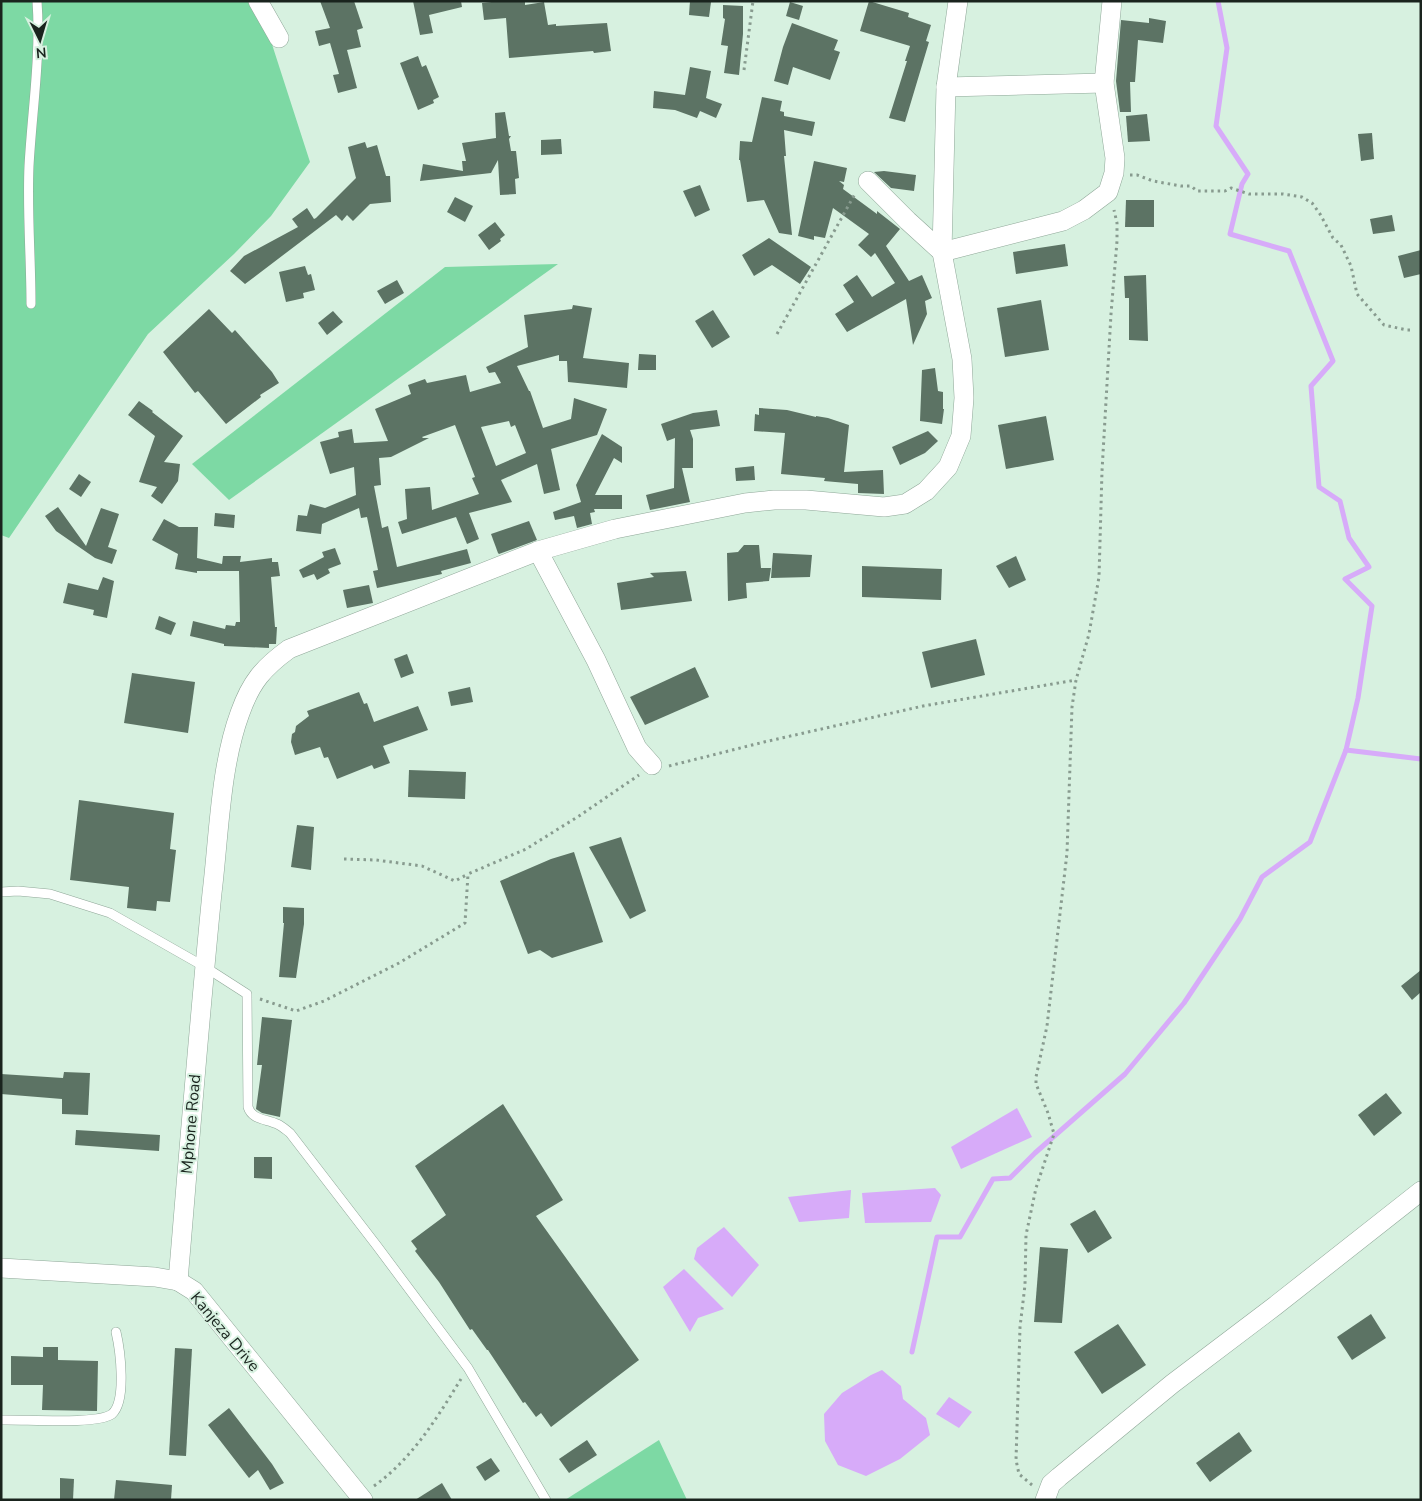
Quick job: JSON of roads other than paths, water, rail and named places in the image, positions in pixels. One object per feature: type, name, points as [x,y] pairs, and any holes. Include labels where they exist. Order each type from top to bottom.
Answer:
[{"type":"street","points":[[258,1],[279,38]]},
{"type":"street","name":"Mphone Road","points":[[178,1281],[204,967],[225,778],[240,714],[258,676],[270,662],[289,649],[538,551],[615,529],[745,503],[806,500],[884,507],[906,504],[926,491],[948,467],[961,436],[964,398],[962,359],[942,252],[946,87],[958,1]]},
{"type":"street","points":[[868,181],[942,252],[1062,221],[1084,210],[1108,192],[1114,174],[1114,158],[1104,82],[1112,1]]},
{"type":"street","points":[[946,87],[1104,82]]},
{"type":"street","points":[[538,551],[596,660],[637,748],[652,765]]},
{"type":"street","points":[[1045,1499],[1051,1484],[1059,1476],[1172,1384],[1421,1191]]},
{"type":"street","name":"Kanjeza Drive","points":[[1,1268],[135,1275],[178,1281],[194,1291],[362,1498]]},
{"type":"lane","points":[[31,304],[29,169],[38,40],[37,1]]},
{"type":"lane","points":[[1,892],[18,891],[50,894],[110,913],[247,994],[248,1107],[250,1113],[256,1118],[283,1127],[290,1133],[377,1246],[468,1368],[546,1500]]},
{"type":"lane","points":[[1,1420],[68,1421],[103,1418],[114,1412],[118,1406],[121,1390],[121,1360],[116,1332]]},
{"type":"waterway","points":[[912,1352],[937,1237],[960,1237],[993,1179],[1010,1178],[1035,1153],[1125,1074],[1184,1003],[1240,919],[1262,877],[1310,842],[1346,750],[1358,698],[1372,606],[1345,579],[1369,567],[1349,538],[1340,501],[1319,487],[1311,386],[1333,361],[1289,251],[1230,234],[1242,184],[1248,174],[1216,126],[1227,48],[1218,1]]},
{"type":"waterway","points":[[1346,750],[1421,759]]}]
